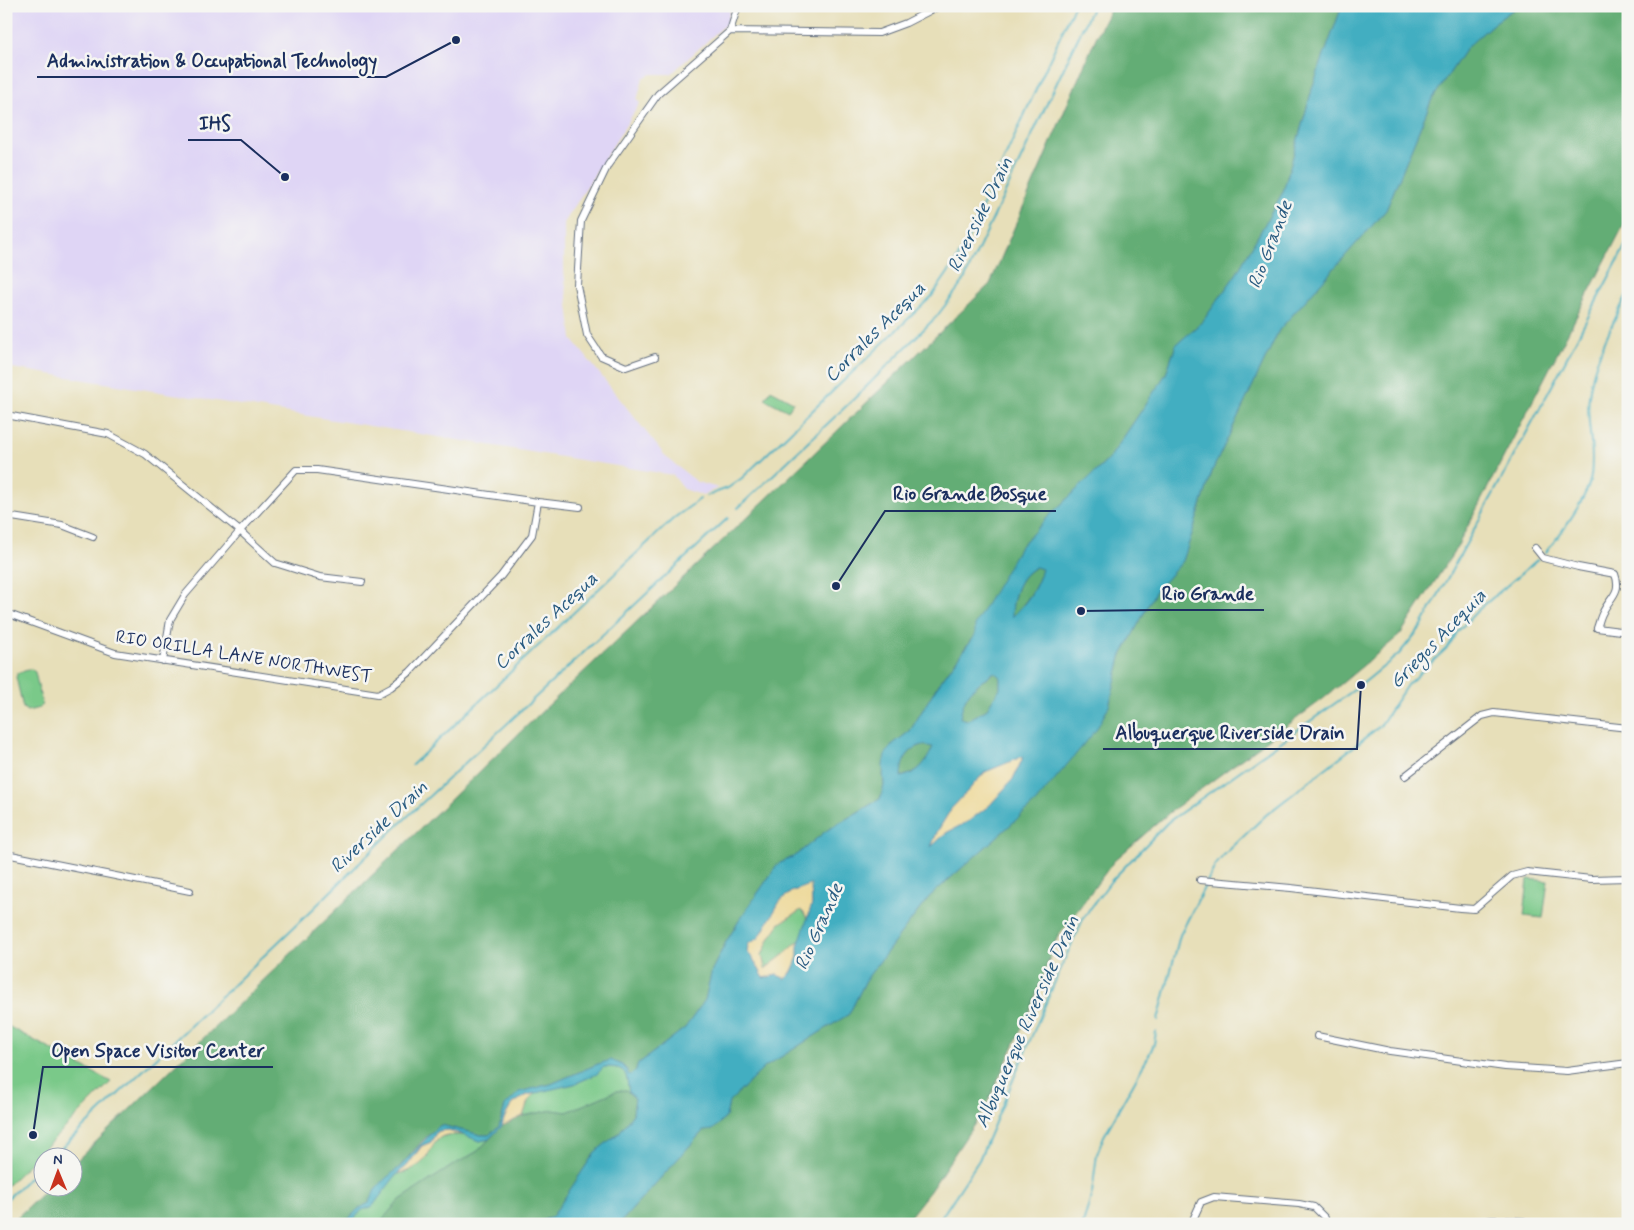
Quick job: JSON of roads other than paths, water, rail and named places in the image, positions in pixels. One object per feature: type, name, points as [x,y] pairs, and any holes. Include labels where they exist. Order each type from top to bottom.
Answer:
[{"type":"street","points":[[654,357],[626,367],[601,356],[587,335],[577,285],[581,222],[608,165],[658,94],[730,31],[738,6]]},
{"type":"street","points":[[730,31],[879,33],[906,23],[939,6]]},
{"type":"street","points":[[6,416],[108,434],[145,454],[240,530],[275,563],[320,577],[362,582]]},
{"type":"street","points":[[163,661],[170,620],[185,595],[240,530],[296,470],[317,470],[580,507]]},
{"type":"street","name":"RIO ORILLA LANE NORTHWEST","points":[[6,613],[115,653],[378,694],[410,672],[501,576],[532,535],[538,502]]},
{"type":"street","points":[[6,516],[62,525],[92,538]]},
{"type":"street","points":[[1534,548],[1543,558],[1614,574],[1618,581],[1617,589],[1603,611],[1597,628],[1628,632]]},
{"type":"street","points":[[1405,776],[1482,716],[1494,713],[1628,728]]},
{"type":"street","points":[[6,854],[190,891]]},
{"type":"street","points":[[1201,880],[1282,887],[1474,909],[1512,876],[1527,872],[1591,879],[1628,878]]},
{"type":"street","points":[[1317,1036],[1390,1051],[1505,1067],[1567,1071],[1628,1063]]},
{"type":"street","points":[[1192,1224],[1201,1202],[1214,1196],[1314,1207],[1325,1218],[1325,1224]]},
{"type":"street","points":[[1474,1224],[1492,1220],[1523,1221]]},
{"type":"water","name":"Rio Grande","points":[[1343,6],[1518,6],[1494,23],[1467,47],[1431,101],[1386,210],[1279,330],[1213,469],[1183,561],[1155,592],[1121,657],[1109,706],[1096,730],[1035,803],[929,897],[867,978],[849,1014],[765,1067],[729,1102],[726,1117],[713,1130],[703,1131],[619,1224],[533,1224],[552,1217],[595,1152],[619,1133],[633,1114],[635,1098],[629,1093],[624,1072],[618,1068],[604,1067],[597,1074],[574,1084],[527,1095],[512,1104],[502,1126],[489,1139],[480,1141],[449,1130],[437,1131],[431,1142],[421,1146],[407,1166],[397,1174],[372,1207],[362,1210],[349,1224],[344,1224],[358,1209],[369,1203],[375,1190],[385,1179],[400,1167],[434,1130],[441,1125],[481,1135],[489,1135],[499,1127],[505,1106],[519,1092],[551,1084],[611,1060],[622,1065],[631,1075],[636,1070],[638,1064],[685,1028],[705,1000],[712,970],[726,942],[778,864],[795,856],[826,831],[880,799],[884,786],[883,766],[885,755],[893,744],[910,731],[936,688],[975,635],[975,624],[1020,547],[1049,516],[1109,459],[1166,374],[1176,345],[1203,321],[1237,273],[1283,192],[1313,86]],"holes":[[[1036,567],[1042,569],[1030,595],[1012,617],[1013,602],[1017,588],[1020,581]],[[994,672],[1000,677],[1000,688],[986,710],[968,720],[960,718],[964,702],[976,686]],[[922,745],[933,747],[928,758],[917,770],[901,777],[902,766],[906,757]],[[1024,756],[1013,779],[990,805],[969,821],[946,833],[931,847],[937,832],[951,809],[985,772]],[[811,884],[812,904],[798,946],[798,957],[792,972],[786,979],[777,975],[764,978],[747,952],[748,944],[759,938],[780,901],[791,892]]]},
{"type":"waterway","name":"Corrales Acequa","points":[[706,496],[728,488],[742,478],[932,296],[965,245],[1074,6]]},
{"type":"waterway","name":"Riverside Drain","points":[[738,508],[858,395],[937,316],[963,282],[1093,6]]},
{"type":"waterway","name":"Albuquerque Riverside Drain","points":[[937,1224],[979,1160],[1084,917],[1111,881],[1168,822],[1361,685],[1399,654],[1421,627],[1628,241]]},
{"type":"waterway","name":"Griegos Acequia","points":[[1546,552],[1576,510],[1590,481],[1592,458],[1588,404],[1591,383],[1604,343],[1628,293]]},
{"type":"waterway","name":"Corrales Acequa","points":[[412,765],[674,518],[700,499]]},
{"type":"waterway","name":"Riverside Drain","points":[[62,1148],[312,910],[393,830],[728,518]]},
{"type":"waterway","name":"Griegos Acequia","points":[[1158,1020],[1180,935],[1215,866],[1223,856],[1266,815],[1380,726],[1407,685],[1448,647],[1458,631],[1477,611],[1537,560]]},
{"type":"waterway","name":"Griegos Acequia","points":[[1083,1224],[1092,1193],[1097,1154],[1104,1136],[1148,1057],[1154,1044],[1156,1032]]},
{"type":"waterway","name":"Riverside Drain","points":[[6,1200],[32,1175]]},
{"type":"place","name":"Administration & Occupational Technology","points":[[456,40]]},
{"type":"place","name":"IHS","points":[[285,177]]},
{"type":"place","name":"Rio Grande Bosque","points":[[836,586]]},
{"type":"place","name":"Rio Grande","points":[[1081,611]]},
{"type":"place","name":"Albuquerque Riverside Drain","points":[[1361,685]]},
{"type":"place","name":"Open Space Visitor Center","points":[[33,1135]]}]
